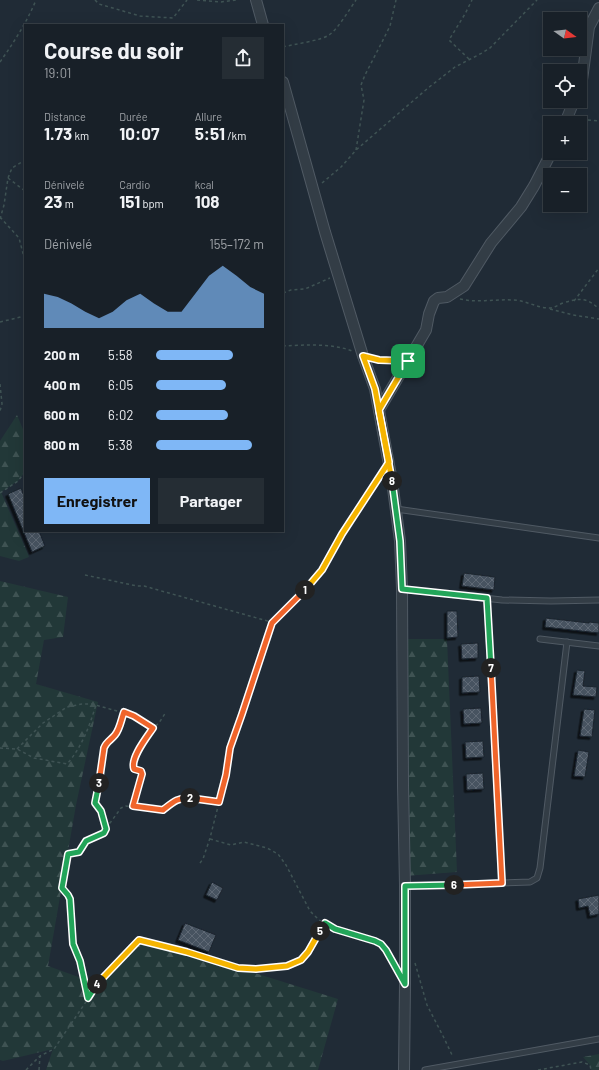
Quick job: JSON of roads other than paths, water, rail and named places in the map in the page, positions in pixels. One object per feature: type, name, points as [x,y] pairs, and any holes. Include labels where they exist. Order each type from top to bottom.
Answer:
[{"type":"street","points":[[256,0],[263,24]]},
{"type":"street","points":[[584,64],[589,27],[599,8]]},
{"type":"street","points":[[284,86],[325,232],[363,356],[375,389],[389,462],[400,541],[402,589],[405,886],[404,1070]]},
{"type":"street","points":[[379,410],[426,330],[429,314],[434,301],[438,298],[447,297],[464,286],[491,243],[521,207],[547,160]]},
{"type":"lane","points":[[396,509],[599,538]]},
{"type":"lane","points":[[402,589],[502,600],[599,600]]},
{"type":"lane","points":[[487,598],[502,883]]},
{"type":"lane","points":[[540,639],[599,646]]},
{"type":"lane","points":[[405,886],[530,882],[537,878],[540,868],[568,642]]},
{"type":"lane","points":[[425,1070],[599,1039]]}]
